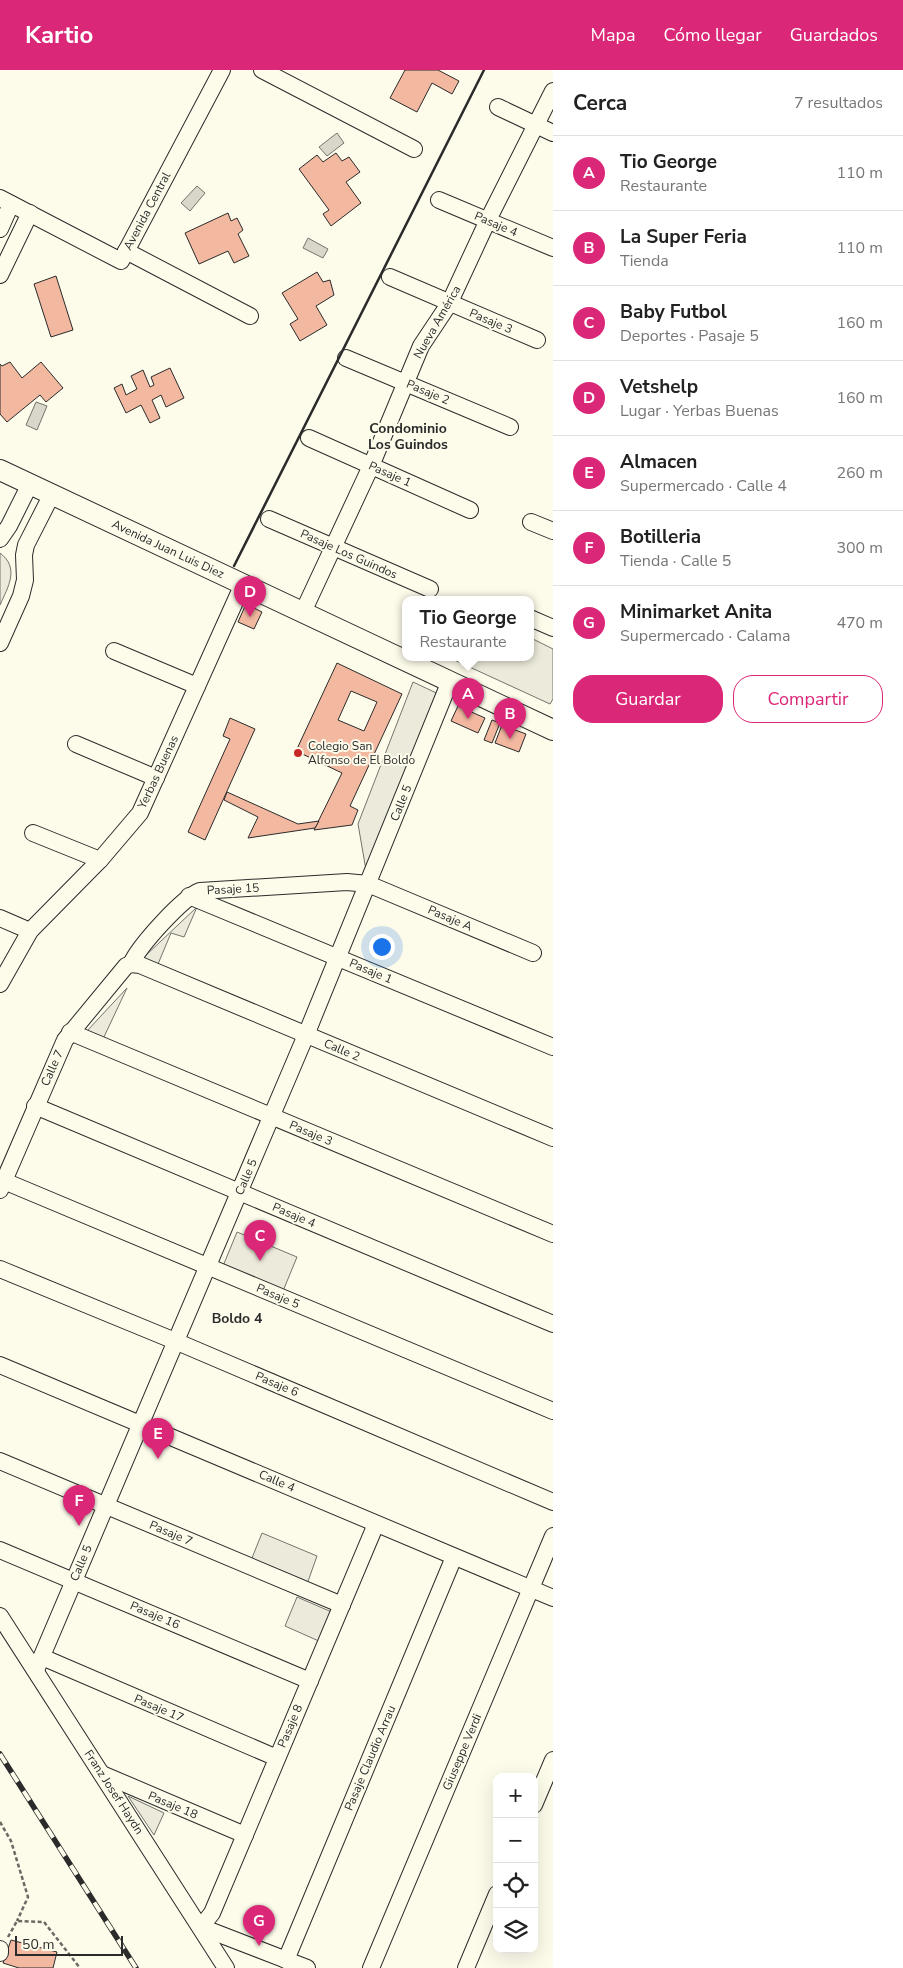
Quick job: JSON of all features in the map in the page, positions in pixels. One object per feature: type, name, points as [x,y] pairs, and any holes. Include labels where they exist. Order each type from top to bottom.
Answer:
[{"type":"main road","name":"Avenida Juan Luis Diez","points":[[0,470],[402,658]]},
{"type":"main road","name":"Avenida Juan Luis Diez","points":[[408,661],[552,726]]},
{"type":"street","name":"Avenida Central","points":[[0,229],[6,201],[121,261],[222,70]]},
{"type":"street","points":[[262,70],[414,150]]},
{"type":"street","name":"Nueva América","points":[[304,612],[371,466],[421,346],[449,304],[488,220],[553,91]]},
{"type":"street","points":[[498,107],[553,133]]},
{"type":"street","name":"Pasaje 4","points":[[439,200],[553,248]]},
{"type":"street","points":[[0,275],[30,214]]},
{"type":"street","points":[[126,251],[250,316]]},
{"type":"street","name":"Pasaje 3","points":[[390,277],[449,304],[537,340]]},
{"type":"street","name":"Pasaje 2","points":[[346,358],[510,427]]},
{"type":"street","name":"Pasaje 1","points":[[309,438],[470,510]]},
{"type":"street","points":[[0,539],[9,526],[30,484]]},
{"type":"street","points":[[0,643],[21,596],[25,580],[24,555],[26,545],[52,494]]},
{"type":"street","name":"Pasaje Los Guindos","points":[[269,519],[430,589]]},
{"type":"street","points":[[532,522],[553,531]]},
{"type":"street","name":"Yerbas Buenas","points":[[0,984],[30,932],[100,860],[140,813],[243,584]]},
{"type":"street","points":[[534,620],[553,628]]},
{"type":"street","points":[[114,651],[197,686]]},
{"type":"street","name":"Calle 5","points":[[39,1664],[139,1424],[306,1035],[450,681]]},
{"type":"street","points":[[76,744],[156,778]]},
{"type":"street","points":[[34,833],[100,860]]},
{"type":"street","name":"Pasaje 15","points":[[131,964],[137,951],[189,896],[200,891],[347,882],[368,884]]},
{"type":"street","name":"Pasaje A","points":[[368,884],[532,953]]},
{"type":"street","name":"Pasaje 1","points":[[189,896],[553,1047]]},
{"type":"street","points":[[0,918],[30,932]]},
{"type":"street","name":"Calle 7","points":[[2,1185],[35,1106],[70,1032],[126,966],[131,964]]},
{"type":"street","name":"Calle 2","points":[[131,964],[140,965],[553,1138]]},
{"type":"street","name":"Pasaje 3","points":[[70,1032],[553,1234]]},
{"type":"street","name":"Pasaje 4","points":[[35,1106],[553,1324]]},
{"type":"street","name":"Pasaje 5","points":[[2,1185],[207,1266],[553,1410]]},
{"type":"street","name":"Pasaje 6","points":[[0,1269],[175,1341],[553,1502]]},
{"type":"street","name":"Calle 4","points":[[0,1365],[553,1598]]},
{"type":"street","name":"Pasaje 7","points":[[0,1461],[342,1605]]},
{"type":"street","name":"Pasaje 8","points":[[201,1928],[212,1913],[376,1524]]},
{"type":"street","name":"Giuseppe Verdi","points":[[371,1968],[553,1536]]},
{"type":"street","name":"Pasaje 16","points":[[0,1550],[310,1680]]},
{"type":"street","name":"Pasaje Claudio Arrau","points":[[286,1960],[454,1557]]},
{"type":"street","name":"Franz Josef Haydn","points":[[0,1616],[39,1664],[102,1774],[226,1968]]},
{"type":"street","name":"Pasaje 17","points":[[39,1664],[277,1758]]},
{"type":"street","points":[[538,1796],[553,1760]]},
{"type":"street","name":"Pasaje 18","points":[[102,1774],[244,1835]]},
{"type":"street","points":[[466,1968],[493,1904]]},
{"type":"street","points":[[201,1928],[307,1968]]},
{"type":"path","points":[[0,1822],[11,1841],[28,1896],[17,1921],[0,1950]]},
{"type":"path","points":[[17,1921],[44,1922],[80,1968]]},
{"type":"shaded area","points":[[337,133],[344,143],[327,156],[319,147]]},
{"type":"shaded area","points":[[197,186],[205,193],[190,211],[181,203]]},
{"type":"shaded area","points":[[308,238],[328,249],[323,258],[303,248]]},
{"type":"shaded area","points":[[36,402],[47,406],[37,430],[26,425]]},
{"type":"shaded area","points":[[0,553],[10,565],[11,571],[9,585],[0,605]]},
{"type":"shaded area","points":[[534,640],[553,649],[553,699],[550,704],[457,661],[534,661]]},
{"type":"shaded area","points":[[413,682],[445,697],[366,870],[358,824]]},
{"type":"shaded area","points":[[197,907],[184,937],[171,933],[158,964],[143,958]]},
{"type":"shaded area","points":[[127,988],[103,1039],[86,1032]]},
{"type":"shaded area","points":[[237,1232],[297,1257],[283,1291],[223,1266]]},
{"type":"shaded area","points":[[262,1533],[317,1556],[306,1587],[250,1563]]},
{"type":"shaded area","points":[[297,1597],[334,1613],[321,1642],[285,1626]]},
{"type":"shaded area","points":[[128,1796],[164,1813],[154,1835]]},
{"type":"building","points":[[405,70],[438,70],[459,81],[452,94],[432,83],[417,112],[390,98]]},
{"type":"building","points":[[336,153],[342,161],[349,157],[360,172],[346,182],[361,203],[331,226],[323,214],[329,210],[299,169],[317,155],[323,162]]},
{"type":"building","points":[[228,213],[231,221],[237,218],[243,230],[238,234],[249,256],[234,263],[228,251],[199,264],[185,233]]},
{"type":"building","points":[[317,272],[323,282],[330,280],[334,295],[316,306],[327,325],[300,341],[290,324],[298,319],[282,293]]},
{"type":"building","points":[[56,276],[73,330],[51,337],[34,284]]},
{"type":"building","points":[[10,362],[22,378],[41,362],[63,388],[46,402],[40,395],[7,422],[0,414],[0,364],[2,366]]},
{"type":"building","points":[[170,368],[184,398],[166,407],[161,395],[152,400],[160,418],[150,423],[141,405],[126,413],[114,388],[122,384],[126,395],[137,389],[131,376],[143,370],[150,387],[154,385],[151,377]]},
{"type":"building","points":[[246,604],[262,612],[254,629],[238,622]]},
{"type":"building","points":[[337,663],[402,694],[350,806],[358,810],[352,825],[314,830],[342,773],[296,751]],"holes":[[[351,691],[377,702],[364,731],[338,720]]]},
{"type":"building","points":[[458,706],[485,718],[478,733],[451,721]]},
{"type":"building","points":[[230,718],[255,729],[205,840],[188,832],[230,739],[223,736]]},
{"type":"building","points":[[492,720],[500,723],[492,743],[484,740]]},
{"type":"building","points":[[502,725],[526,734],[519,752],[495,743]]},
{"type":"building","points":[[227,792],[298,824],[319,821],[315,828],[248,838],[258,817],[224,800]]},
{"type":"building","points":[[11,1940],[57,1952],[53,1968],[19,1968],[3,1963]]},
{"type":"railway","points":[[0,1754],[136,1968]]},
{"type":"wall","points":[[234,566],[484,70]]},
{"type":"place","name":"Vetshelp","points":[[250,617]]},
{"type":"place","name":"Tio George","points":[[468,719]]},
{"type":"place","name":"La Super Feria","points":[[510,739]]},
{"type":"place","name":"Colegio San Alfonso de El Boldo","points":[[298,753]]},
{"type":"place","name":"Baby Futbol","points":[[260,1261]]},
{"type":"place","name":"Almacen","points":[[158,1459]]},
{"type":"place","name":"Botilleria","points":[[79,1526]]},
{"type":"place","name":"Minimarket Anita","points":[[259,1946]]},
{"type":"district","name":"Condominio Los Guindos","points":[[408,436]]},
{"type":"district","name":"Boldo 4","points":[[237,1318]]}]
